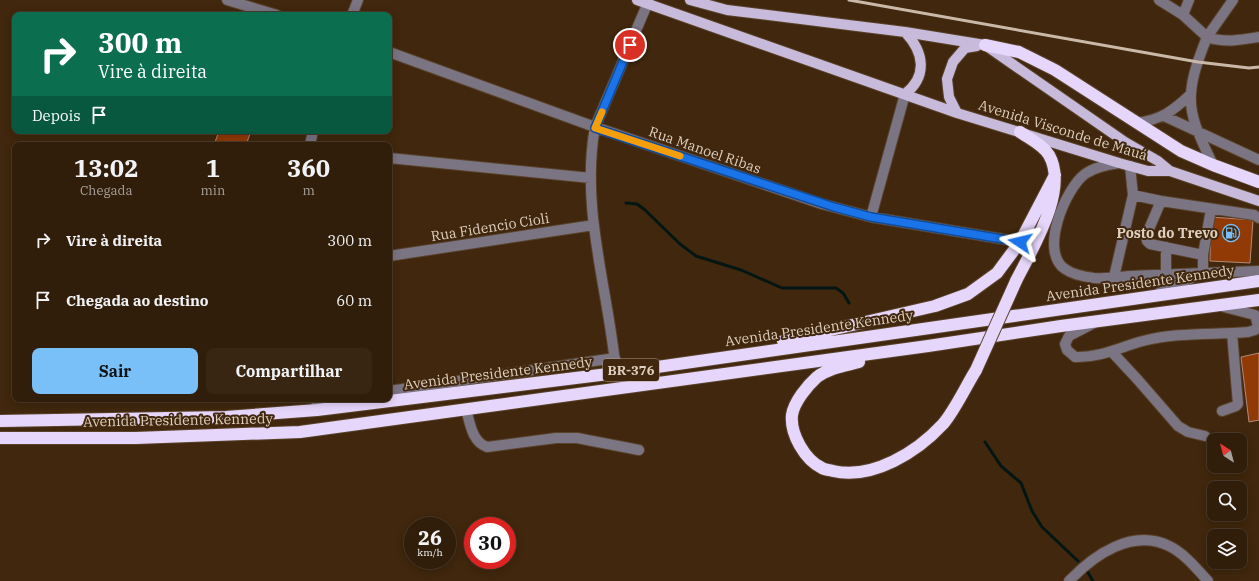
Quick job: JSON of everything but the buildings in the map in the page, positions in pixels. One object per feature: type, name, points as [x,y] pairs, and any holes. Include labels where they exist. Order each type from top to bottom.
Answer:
[{"type":"highway","points":[[985,45],[1019,52],[1055,70],[1181,152],[1259,182]]},
{"type":"highway","points":[[928,346],[832,368],[817,377],[801,395],[792,415],[796,437],[806,455],[822,469],[842,473],[870,471],[899,458],[925,441],[944,423],[976,370],[1038,236],[1054,192],[1055,175],[1049,156],[1044,149],[1020,132]]},
{"type":"highway","points":[[670,364],[756,348],[935,306],[968,294],[997,273],[1020,242],[1055,175]]},
{"type":"highway","name":"Avenida Presidente Kennedy","points":[[392,401],[414,400],[1259,281]]},
{"type":"highway","name":"Avenida Presidente Kennedy","points":[[0,438],[136,438],[300,432],[928,346],[1061,326],[1259,300]]},
{"type":"highway","name":"Avenida Presidente Kennedy","points":[[0,421],[226,417],[316,403],[349,402]]},
{"type":"main road","name":"Avenida Visconde de Mauá","points":[[637,0],[648,2],[957,113],[1148,171],[1170,171]]},
{"type":"main road","name":"Avenida Visconde de Mauá","points":[[690,0],[727,10],[905,32],[985,45],[1124,142],[1158,161],[1170,171]]},
{"type":"main road","points":[[905,32],[917,47],[921,66],[919,78],[914,88],[905,94]]},
{"type":"main road","points":[[957,113],[949,97],[947,79],[953,62],[965,48],[985,45]]},
{"type":"main road","points":[[1170,171],[1259,201]]},
{"type":"street","points":[[227,0],[267,12]]},
{"type":"street","points":[[353,12],[358,0]]},
{"type":"street","points":[[1159,0],[1182,15],[1206,37],[1216,40],[1231,41],[1259,37]]},
{"type":"street","points":[[1182,15],[1189,0]]},
{"type":"street","points":[[1213,165],[1198,132],[1193,113],[1191,94],[1198,62],[1206,37],[1233,0]]},
{"type":"street","points":[[616,372],[594,225],[591,150],[595,128],[648,2]]},
{"type":"street","name":"Rua Manoel Ribas","points":[[392,53],[595,128],[822,204],[871,217],[1020,242]]},
{"type":"street","points":[[871,217],[905,94]]},
{"type":"street","points":[[1136,123],[1152,121],[1164,116],[1191,94]]},
{"type":"street","points":[[1164,116],[1259,160]]},
{"type":"street","points":[[392,158],[591,178]]},
{"type":"street","points":[[1119,163],[1092,170],[1076,183],[1062,207],[1057,220],[1055,248],[1061,265],[1066,270],[1094,278],[1259,271]]},
{"type":"street","points":[[1114,277],[1133,194],[1130,166]]},
{"type":"street","points":[[1133,194],[1161,201],[1254,215],[1259,218]]},
{"type":"street","points":[[1161,201],[1146,236],[1147,241],[1150,244],[1203,255]]},
{"type":"street","points":[[1203,273],[1203,255],[1211,209]]},
{"type":"street","name":"Rua Fidencio Cioli","points":[[392,256],[594,225]]},
{"type":"street","points":[[1166,248],[1166,274]]},
{"type":"street","points":[[1152,296],[1203,273]]},
{"type":"street","points":[[1096,322],[1069,336],[1065,344],[1067,350],[1075,357],[1083,358],[1112,352],[1144,341],[1170,337],[1248,332],[1254,330],[1258,326],[1255,315],[1230,308],[1212,306]]},
{"type":"street","points":[[1222,411],[1238,404],[1232,333]]},
{"type":"street","points":[[1112,352],[1178,426],[1188,432],[1205,436]]},
{"type":"street","points":[[392,391],[615,358]]},
{"type":"street","points":[[466,409],[475,438],[480,444],[487,447],[556,438],[577,438],[639,450]]},
{"type":"street","points":[[1069,581],[1085,564],[1105,550],[1136,541],[1154,540],[1170,546],[1208,581]]},
{"type":"waterway","points":[[626,203],[637,204],[645,210],[680,244],[696,256],[741,270],[782,288],[836,288],[843,293],[849,303]]},
{"type":"waterway","points":[[985,442],[1001,466],[1021,483],[1032,511],[1042,527],[1078,561]]},
{"type":"waterway","points":[[1087,571],[1093,581]]},
{"type":"railway","points":[[849,0],[1198,62],[1249,68],[1259,67]]},
{"type":"slow traffic","points":[[602,112],[595,128],[680,156]]},
{"type":"place","name":"Posto do Trevo","points":[[1231,233]]},
{"type":"route","points":[[630,45],[595,128],[822,204],[871,217],[1020,242]]}]
